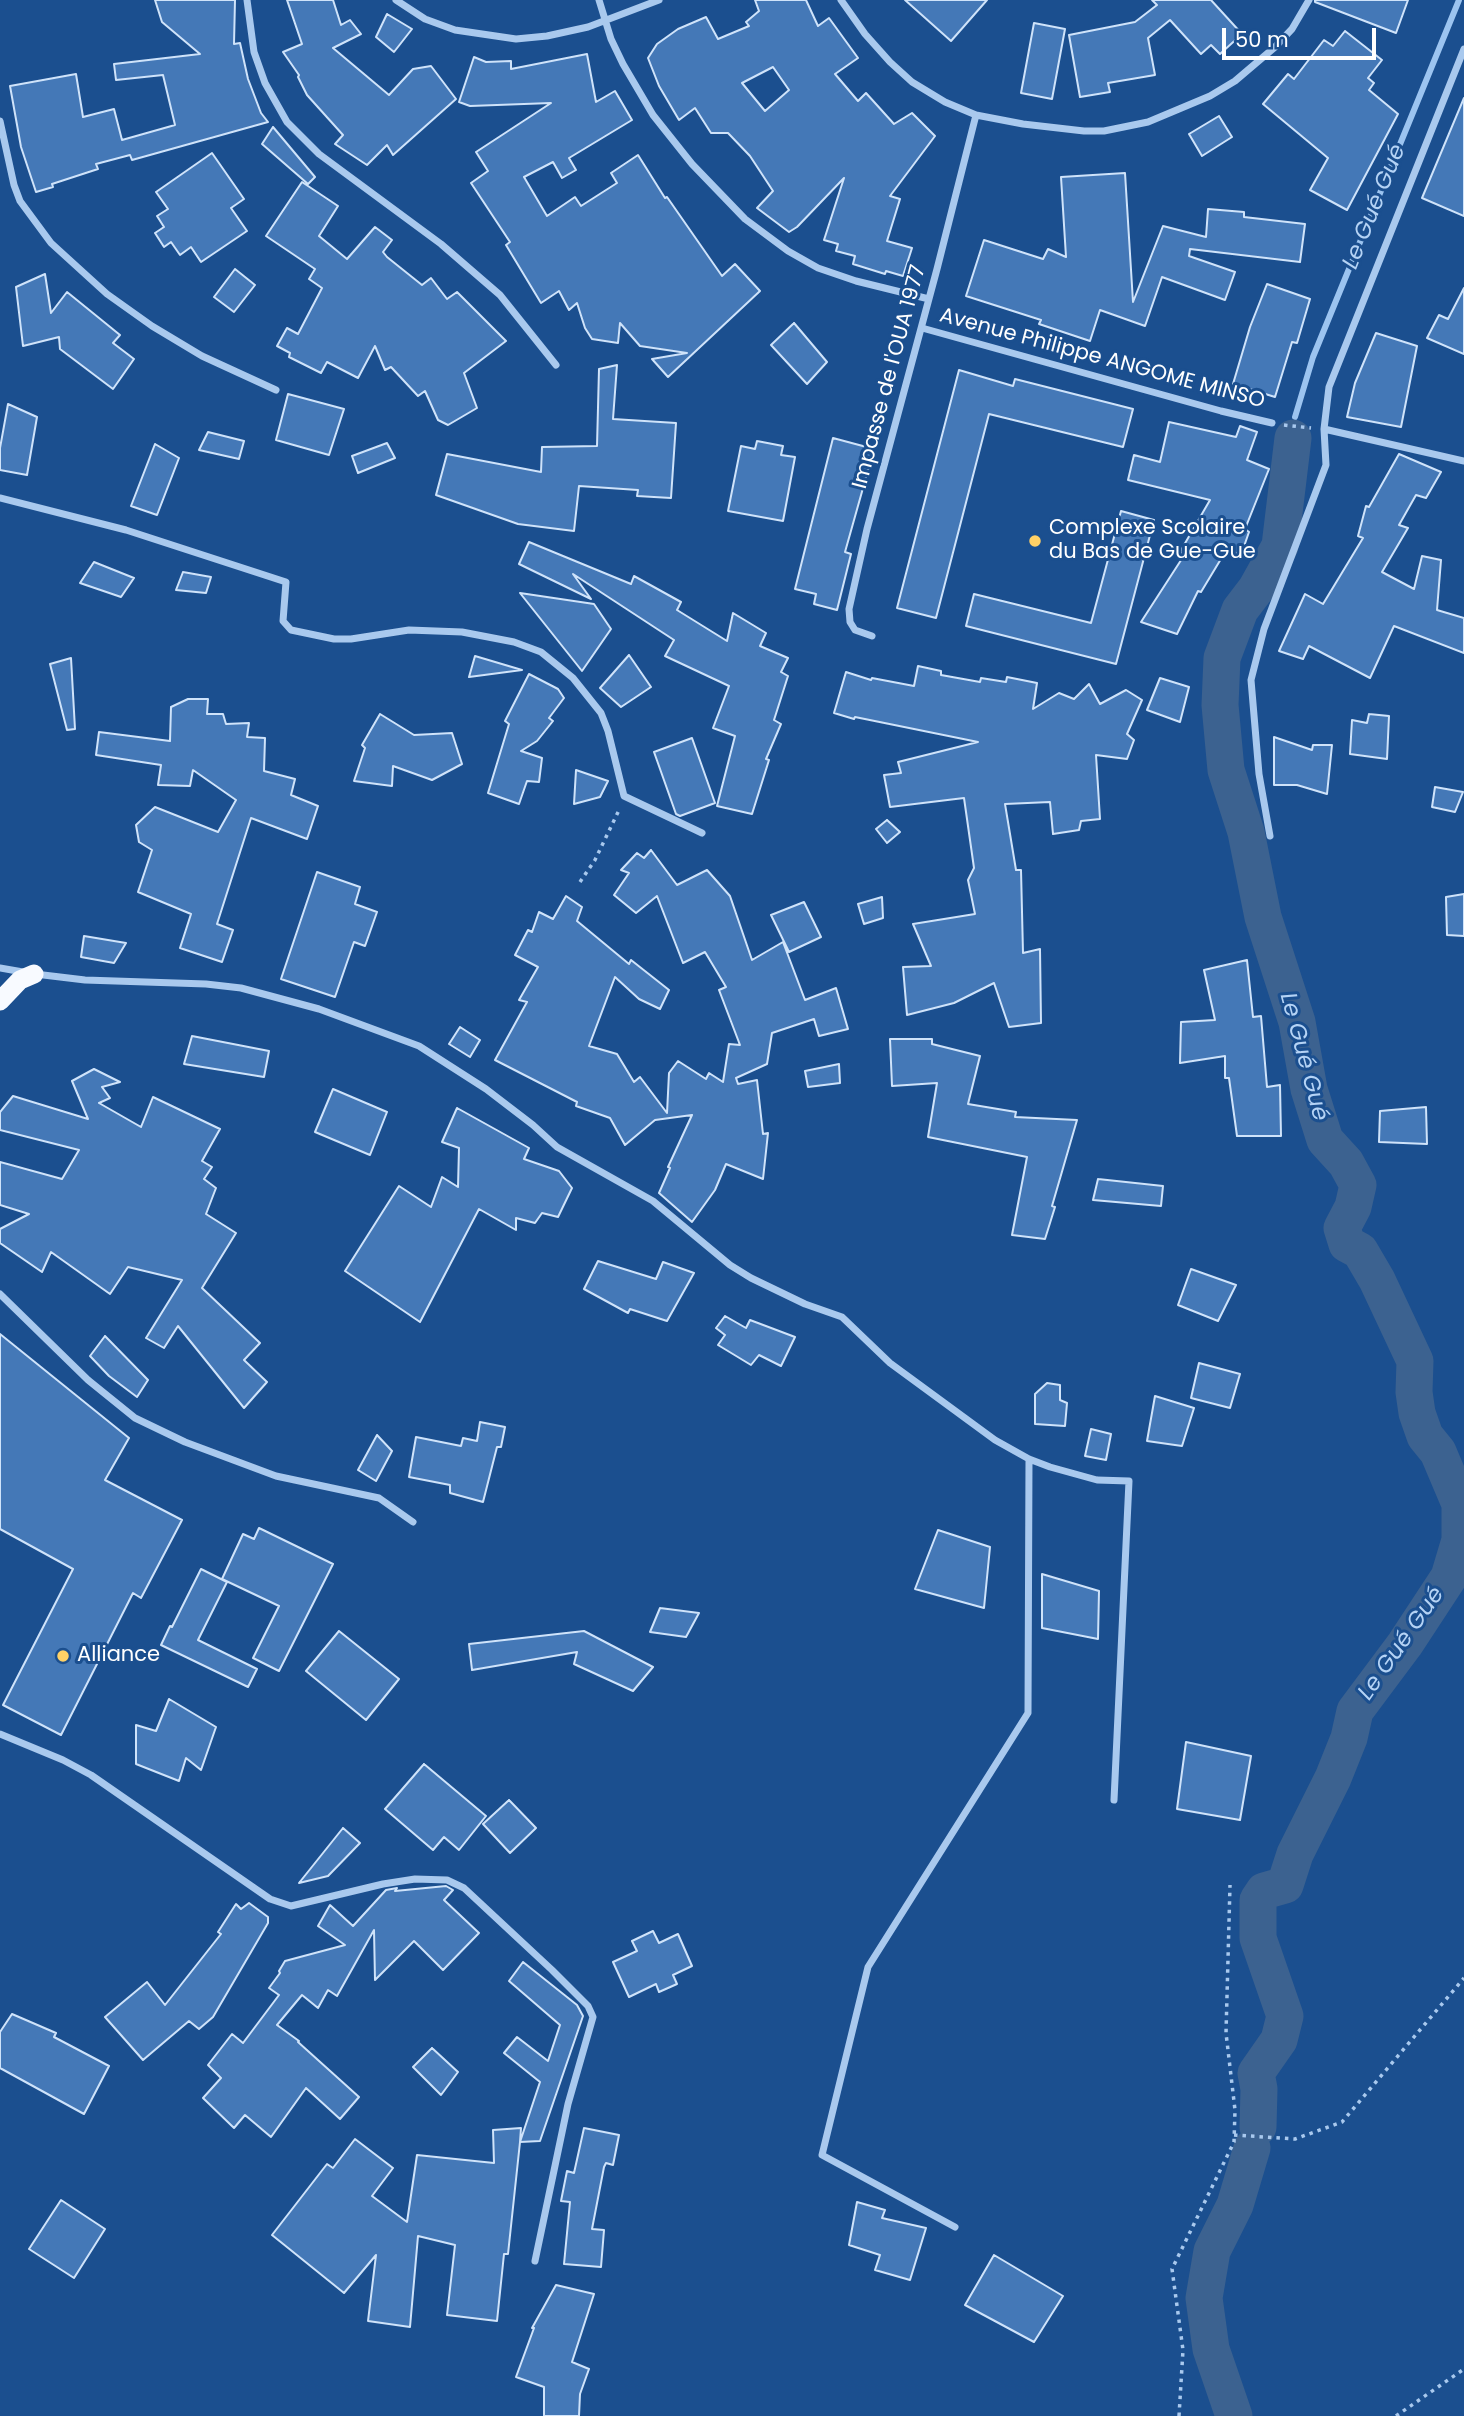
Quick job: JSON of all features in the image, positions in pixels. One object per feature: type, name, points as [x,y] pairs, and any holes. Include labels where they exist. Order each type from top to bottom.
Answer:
[{"type":"highway","points":[[0,1001],[20,980],[34,974]]},
{"type":"street","points":[[247,0],[254,52],[265,83],[287,121],[319,153],[441,244],[490,286],[527,326],[556,365]]},
{"type":"street","points":[[396,0],[438,25],[471,34],[502,38],[547,36],[605,20],[659,0]]},
{"type":"street","name":"Avenue Philippe ANGOME MINSO","points":[[599,0],[623,64],[653,115],[692,164],[745,219],[788,251],[818,268],[929,299]]},
{"type":"street","points":[[841,0],[865,34],[912,82],[945,102],[976,115],[1084,131],[1104,131],[1148,122],[1210,96],[1257,64],[1292,29],[1309,0]]},
{"type":"street","points":[[1270,836],[1259,774],[1251,680],[1264,629],[1326,465],[1324,429],[1329,387],[1464,49]]},
{"type":"street","name":"Impasse de l'OUA 1977","points":[[872,636],[855,630],[850,622],[849,609],[867,529],[976,115]]},
{"type":"street","points":[[0,121],[20,201],[51,243],[107,294],[145,322],[202,356],[276,390]]},
{"type":"street","name":"Avenue Philippe ANGOME MINSO","points":[[922,328],[1272,423]]},
{"type":"street","points":[[1324,429],[1464,461]]},
{"type":"street","points":[[0,498],[126,530],[286,582],[283,621],[291,630],[334,639],[410,630],[462,632],[514,642],[541,652],[573,678],[601,713],[624,796],[702,833]]},
{"type":"street","points":[[0,968],[85,980],[206,984],[241,988],[319,1009],[419,1046],[486,1089],[557,1147],[653,1201],[741,1272],[776,1292],[842,1317],[890,1363],[995,1440],[1029,1459],[1097,1480],[1129,1481],[1114,1800]]},
{"type":"street","points":[[0,1294],[89,1380],[135,1418],[195,1446],[276,1476],[379,1498],[412,1522]]},
{"type":"street","points":[[955,2227],[822,2155],[868,1967],[1028,1713],[1029,1459]]},
{"type":"street","points":[[0,1734],[91,1775],[204,1856],[270,1899],[291,1906],[383,1884],[415,1879],[447,1880],[464,1888],[552,1970],[588,2006],[593,2017],[568,2104],[535,2261]]},
{"type":"path","points":[[1272,423],[1324,429]]},
{"type":"path","points":[[580,882],[596,860],[616,821],[624,796]]},
{"type":"path","points":[[1179,2416],[1184,2350],[1172,2269],[1234,2142],[1236,2110],[1226,2033],[1230,1885]]},
{"type":"path","points":[[1234,2135],[1295,2139],[1342,2122],[1464,1978]]},
{"type":"path","points":[[1396,2416],[1464,2369]]},
{"type":"building","points":[[155,0],[235,0],[234,44],[240,43],[248,79],[261,113],[268,122],[132,160],[130,155],[96,164],[98,169],[36,192],[21,147],[10,86],[76,74],[83,117],[114,109],[122,140],[175,125],[163,75],[116,80],[114,64],[200,54],[162,22]]},
{"type":"building","points":[[287,0],[333,0],[341,25],[350,20],[361,34],[333,48],[389,95],[413,69],[431,66],[456,99],[393,155],[387,145],[367,165],[335,144],[343,135],[307,95],[299,75],[283,52],[302,44]]},
{"type":"building","points":[[755,0],[806,0],[818,26],[829,18],[858,58],[835,74],[858,101],[866,93],[894,124],[912,113],[935,136],[890,196],[900,199],[887,241],[912,248],[903,276],[886,271],[885,274],[853,264],[855,256],[836,251],[838,244],[824,240],[844,178],[789,232],[757,208],[773,191],[750,156],[728,133],[711,133],[695,108],[679,120],[659,86],[648,58],[657,44],[678,29],[706,17],[718,39],[749,26],[746,22],[759,11]],"holes":[[[773,67],[789,90],[765,111],[742,83]]]},
{"type":"building","points":[[905,0],[987,0],[951,41]]},
{"type":"building","points":[[1152,0],[1211,0],[1242,34],[1220,54],[1211,45],[1201,54],[1170,20],[1148,38],[1155,75],[1108,83],[1110,92],[1080,97],[1069,35],[1135,22],[1157,5]]},
{"type":"building","points":[[1315,0],[1408,0],[1396,33]]},
{"type":"building","points":[[387,14],[412,29],[394,52],[376,37]]},
{"type":"building","points":[[1034,23],[1065,29],[1052,99],[1021,93]]},
{"type":"building","points":[[1345,31],[1382,60],[1368,78],[1374,83],[1369,90],[1398,114],[1347,210],[1310,190],[1328,158],[1263,104],[1288,74],[1294,79],[1324,40],[1333,46]]},
{"type":"building","points":[[587,54],[596,102],[615,91],[632,120],[569,158],[576,170],[562,178],[553,162],[524,177],[547,216],[575,197],[581,206],[617,183],[611,173],[638,155],[665,198],[667,197],[722,276],[735,264],[760,291],[668,377],[652,359],[687,353],[640,346],[620,323],[618,343],[592,339],[585,328],[577,303],[569,310],[559,291],[541,303],[506,245],[510,242],[471,183],[488,171],[476,152],[551,103],[470,106],[459,102],[474,57],[486,62],[511,61],[511,69]]},
{"type":"building","points":[[1464,98],[1464,216],[1422,198]]},
{"type":"building","points":[[1219,116],[1232,137],[1202,156],[1189,134]]},
{"type":"building","points":[[273,127],[315,177],[308,184],[262,144]]},
{"type":"building","points":[[212,153],[244,199],[231,208],[247,231],[201,262],[191,247],[180,255],[171,242],[164,247],[155,233],[164,227],[157,216],[168,209],[156,192]]},
{"type":"building","points":[[1125,173],[1133,302],[1163,226],[1206,237],[1208,209],[1244,212],[1244,217],[1305,224],[1300,262],[1190,249],[1189,256],[1235,272],[1225,300],[1162,277],[1145,326],[1100,310],[1090,341],[1039,324],[1041,320],[966,296],[984,240],[1043,259],[1048,249],[1066,257],[1061,177]]},
{"type":"building","points":[[302,182],[338,206],[319,236],[347,259],[375,227],[392,240],[383,252],[387,257],[422,285],[431,278],[447,299],[457,292],[506,341],[464,373],[477,408],[448,425],[438,420],[425,391],[418,396],[391,367],[385,370],[375,346],[358,378],[327,362],[321,373],[289,357],[290,353],[277,346],[287,328],[298,334],[322,288],[309,279],[315,269],[266,236]]},
{"type":"building","points":[[235,269],[255,285],[234,312],[214,297]]},
{"type":"building","points":[[45,274],[51,313],[67,292],[120,335],[113,343],[134,359],[113,389],[60,349],[59,337],[23,346],[16,287]]},
{"type":"building","points":[[1267,284],[1310,299],[1297,343],[1292,342],[1275,397],[1233,384],[1250,327]]},
{"type":"building","points":[[1464,288],[1464,354],[1427,338],[1439,315],[1448,319]]},
{"type":"building","points":[[794,323],[827,362],[807,384],[771,345]]},
{"type":"building","points":[[1376,333],[1417,346],[1401,427],[1347,417],[1355,383]]},
{"type":"building","points":[[617,365],[613,419],[676,423],[671,498],[637,496],[638,490],[579,486],[574,531],[518,524],[436,495],[447,454],[541,472],[542,447],[597,446],[599,369]]},
{"type":"building","points":[[959,370],[1013,386],[1015,379],[1133,409],[1123,447],[989,414],[936,618],[897,608]]},
{"type":"building","points":[[288,394],[344,409],[329,455],[276,440]]},
{"type":"building","points":[[8,404],[37,417],[27,475],[0,470],[0,448]]},
{"type":"building","points":[[1169,422],[1236,437],[1240,426],[1257,432],[1247,460],[1269,469],[1245,529],[1249,532],[1241,555],[1227,549],[1201,592],[1198,591],[1177,634],[1141,622],[1185,554],[1180,552],[1210,500],[1128,480],[1134,455],[1160,462]]},
{"type":"building","points":[[208,432],[244,441],[239,459],[199,450]]},
{"type":"building","points":[[833,438],[874,449],[845,552],[851,554],[837,610],[814,604],[816,594],[795,589]]},
{"type":"building","points":[[757,441],[783,446],[781,455],[795,457],[783,521],[728,511],[741,446],[755,449]]},
{"type":"building","points":[[387,443],[395,458],[358,473],[352,456]]},
{"type":"building","points":[[155,444],[179,458],[157,515],[131,506]]},
{"type":"building","points":[[1399,454],[1441,472],[1426,498],[1416,495],[1399,525],[1408,528],[1382,572],[1414,589],[1422,556],[1441,560],[1437,610],[1464,618],[1464,653],[1394,626],[1370,678],[1309,646],[1303,659],[1279,651],[1305,594],[1323,604],[1363,538],[1358,536],[1366,506],[1369,507]]},
{"type":"building","points":[[1121,511],[1154,520],[1116,664],[966,626],[974,594],[1091,623]]},
{"type":"building","points":[[529,542],[631,584],[634,576],[681,602],[677,610],[727,641],[733,613],[766,633],[760,646],[788,658],[781,672],[788,676],[774,720],[781,724],[766,759],[769,760],[752,814],[717,806],[735,736],[713,728],[729,686],[665,656],[674,640],[573,574],[591,599],[519,564]]},
{"type":"building","points":[[94,562],[134,578],[121,597],[80,583]]},
{"type":"building","points":[[183,572],[211,577],[206,593],[176,590]]},
{"type":"building","points":[[520,593],[594,604],[611,629],[582,671]]},
{"type":"building","points":[[629,655],[651,687],[621,707],[600,688]]},
{"type":"building","points":[[475,656],[522,670],[469,677]]},
{"type":"building","points":[[71,658],[75,729],[67,730],[50,664]]},
{"type":"building","points":[[918,666],[941,671],[941,675],[980,682],[981,678],[1006,682],[1007,677],[1037,683],[1033,709],[1059,693],[1074,699],[1089,684],[1100,704],[1126,690],[1142,700],[1127,734],[1134,740],[1127,759],[1096,755],[1100,819],[1081,821],[1079,830],[1053,834],[1050,802],[1005,804],[1016,870],[1021,870],[1023,953],[1040,949],[1041,1023],[1009,1027],[994,983],[954,1003],[907,1015],[903,967],[931,966],[913,924],[975,914],[968,880],[974,868],[964,798],[890,807],[884,775],[901,773],[898,762],[978,742],[834,713],[846,672],[871,680],[872,678],[914,686]]},
{"type":"building","points":[[529,674],[558,689],[564,698],[549,718],[553,721],[537,741],[521,751],[542,758],[539,782],[527,781],[519,804],[488,793],[509,724],[505,721]]},
{"type":"building","points":[[1160,678],[1189,687],[1180,722],[1147,710]]},
{"type":"building","points":[[188,699],[208,699],[207,714],[223,714],[226,724],[249,723],[247,737],[265,738],[264,771],[295,779],[291,795],[318,806],[307,839],[251,818],[217,924],[233,930],[222,962],[180,948],[191,914],[138,892],[152,850],[139,842],[136,825],[155,807],[218,832],[236,800],[193,770],[190,786],[158,785],[161,765],[96,755],[99,732],[170,741],[171,707]]},
{"type":"building","points":[[380,714],[414,735],[452,733],[462,764],[432,780],[393,766],[392,786],[354,781],[365,748],[362,745]]},
{"type":"building","points":[[1369,714],[1389,716],[1387,759],[1350,754],[1352,720],[1367,723]]},
{"type":"building","points":[[1274,737],[1312,750],[1313,745],[1332,745],[1327,794],[1297,785],[1274,785]]},
{"type":"building","points":[[692,738],[715,803],[680,816],[676,814],[654,752]]},
{"type":"building","points":[[576,770],[608,781],[600,797],[574,804]]},
{"type":"building","points":[[1435,787],[1463,792],[1455,812],[1432,807]]},
{"type":"building","points":[[887,820],[900,832],[887,843],[876,829]]},
{"type":"building","points":[[651,850],[677,885],[707,870],[730,896],[752,960],[783,942],[805,1000],[836,988],[848,1029],[819,1036],[814,1019],[772,1033],[767,1064],[736,1078],[738,1084],[757,1080],[763,1134],[768,1133],[763,1179],[726,1164],[715,1190],[692,1222],[659,1193],[692,1115],[655,1120],[625,1145],[610,1118],[576,1106],[577,1102],[495,1060],[527,1002],[519,1000],[538,967],[515,955],[528,930],[532,932],[539,912],[553,919],[566,896],[582,907],[577,921],[629,964],[631,960],[669,990],[660,1009],[639,999],[615,977],[589,1046],[617,1054],[634,1082],[640,1077],[667,1113],[669,1073],[678,1061],[706,1079],[709,1073],[723,1082],[729,1044],[740,1045],[719,990],[726,987],[705,952],[683,963],[657,896],[636,913],[614,895],[629,873],[621,870],[637,853],[644,858]]},
{"type":"building","points":[[317,872],[360,887],[355,904],[377,912],[365,946],[354,942],[335,997],[281,979]]},
{"type":"building","points":[[1464,894],[1464,936],[1447,935],[1446,897]]},
{"type":"building","points":[[882,897],[883,918],[864,924],[858,904]]},
{"type":"building","points":[[804,902],[821,937],[789,952],[771,915]]},
{"type":"building","points":[[84,936],[126,943],[114,963],[81,957]]},
{"type":"building","points":[[1247,960],[1253,1017],[1261,1016],[1267,1087],[1280,1085],[1281,1136],[1237,1136],[1229,1078],[1225,1078],[1225,1056],[1180,1063],[1181,1022],[1215,1020],[1204,970]]},
{"type":"building","points":[[460,1027],[480,1040],[470,1057],[449,1044]]},
{"type":"building","points":[[192,1036],[269,1051],[264,1077],[184,1064]]},
{"type":"building","points":[[890,1039],[932,1039],[932,1044],[980,1056],[968,1104],[1016,1112],[1015,1117],[1077,1120],[1045,1239],[1012,1235],[1027,1157],[928,1137],[937,1083],[892,1086]]},
{"type":"building","points":[[839,1064],[840,1083],[808,1087],[805,1071]]},
{"type":"building","points":[[94,1069],[120,1082],[102,1087],[110,1098],[99,1103],[141,1127],[153,1097],[220,1129],[202,1161],[212,1167],[204,1179],[216,1188],[206,1214],[236,1233],[202,1288],[260,1343],[244,1360],[267,1382],[244,1408],[178,1326],[164,1348],[146,1338],[182,1280],[128,1267],[110,1294],[51,1252],[42,1272],[0,1243],[0,1229],[29,1214],[0,1205],[0,1162],[62,1179],[79,1150],[0,1130],[0,1112],[13,1096],[88,1119],[72,1081]]},
{"type":"building","points":[[333,1089],[387,1112],[370,1155],[315,1132]]},
{"type":"building","points":[[1426,1107],[1427,1144],[1379,1142],[1380,1111]]},
{"type":"building","points":[[457,1108],[529,1148],[524,1159],[559,1171],[572,1188],[558,1217],[542,1213],[535,1223],[516,1218],[516,1230],[479,1209],[420,1322],[345,1271],[399,1186],[431,1207],[442,1177],[458,1187],[459,1148],[442,1142]]},
{"type":"building","points":[[1098,1179],[1163,1186],[1161,1206],[1093,1200]]},
{"type":"building","points":[[598,1261],[656,1279],[663,1262],[694,1273],[667,1321],[630,1309],[628,1313],[584,1289]]},
{"type":"building","points":[[1191,1269],[1236,1285],[1218,1321],[1178,1305]]},
{"type":"building","points":[[725,1316],[746,1328],[750,1320],[795,1337],[781,1366],[759,1355],[751,1365],[718,1345],[725,1335],[716,1328]]},
{"type":"building","points":[[0,1334],[129,1438],[105,1480],[182,1520],[141,1598],[133,1593],[61,1735],[3,1705],[73,1569],[0,1529]]},
{"type":"building","points":[[105,1336],[148,1380],[137,1397],[109,1376],[90,1356]]},
{"type":"building","points":[[1199,1363],[1240,1374],[1230,1408],[1191,1398]]},
{"type":"building","points":[[1047,1383],[1060,1385],[1060,1400],[1067,1403],[1065,1426],[1035,1424],[1035,1394]]},
{"type":"building","points":[[1155,1396],[1194,1408],[1182,1446],[1147,1441]]},
{"type":"building","points":[[480,1422],[505,1427],[483,1502],[450,1493],[450,1485],[409,1477],[416,1437],[461,1446],[463,1438],[477,1441]]},
{"type":"building","points":[[1091,1429],[1111,1434],[1106,1460],[1085,1456]]},
{"type":"building","points":[[377,1435],[392,1451],[376,1481],[358,1470]]},
{"type":"building","points":[[259,1528],[333,1564],[279,1671],[253,1658],[279,1606],[222,1579],[243,1534],[254,1539]]},
{"type":"building","points":[[938,1530],[990,1547],[984,1608],[915,1589]]},
{"type":"building","points":[[201,1569],[227,1582],[198,1640],[257,1669],[248,1687],[161,1645]]},
{"type":"building","points":[[1042,1574],[1099,1591],[1098,1639],[1042,1628]]},
{"type":"building","points":[[660,1608],[699,1613],[686,1637],[650,1632]]},
{"type":"building","points":[[339,1631],[399,1679],[366,1720],[306,1671]]},
{"type":"building","points":[[584,1631],[653,1667],[633,1691],[574,1664],[577,1652],[472,1670],[469,1644]]},
{"type":"building","points":[[169,1699],[216,1727],[201,1770],[186,1758],[179,1781],[136,1764],[136,1725],[156,1731]]},
{"type":"building","points":[[1186,1742],[1251,1756],[1240,1820],[1177,1809]]},
{"type":"building","points":[[424,1764],[486,1816],[459,1850],[444,1837],[433,1850],[385,1809]]},
{"type":"building","points":[[509,1800],[536,1828],[510,1853],[483,1824]]},
{"type":"building","points":[[343,1828],[360,1843],[328,1876],[299,1883]]},
{"type":"building","points":[[446,1886],[453,1890],[444,1900],[479,1933],[443,1970],[414,1941],[375,1980],[374,1930],[337,1996],[328,1990],[318,2008],[302,1995],[277,2025],[299,2041],[359,2097],[340,2119],[306,2088],[271,2137],[245,2115],[234,2128],[203,2098],[221,2078],[208,2065],[232,2034],[243,2043],[279,1995],[269,1988],[285,1961],[345,1945],[318,1926],[330,1905],[353,1926],[386,1890]]},
{"type":"building","points":[[249,1903],[268,1917],[268,1923],[213,2017],[199,2029],[189,2021],[143,2060],[105,2017],[147,1982],[165,2005],[221,1934],[218,1932],[236,1904],[241,1909]]},
{"type":"building","points":[[653,1931],[659,1943],[678,1934],[692,1966],[673,1975],[677,1984],[659,1992],[656,1984],[629,1997],[613,1962],[637,1951],[632,1941]]},
{"type":"building","points":[[523,1962],[577,2005],[583,2016],[540,2141],[520,2142],[540,2082],[504,2053],[517,2037],[548,2061],[560,2025],[509,1981]]},
{"type":"building","points":[[12,2014],[56,2033],[54,2037],[109,2066],[84,2114],[0,2068],[0,2032]]},
{"type":"building","points":[[432,2048],[458,2072],[441,2095],[413,2067]]},
{"type":"building","points":[[521,2128],[508,2254],[504,2254],[497,2321],[447,2315],[455,2245],[418,2236],[410,2327],[368,2321],[376,2255],[344,2293],[272,2235],[327,2164],[333,2168],[355,2139],[393,2168],[372,2196],[407,2222],[417,2155],[494,2163],[493,2130]]},
{"type":"building","points":[[584,2128],[619,2135],[613,2165],[606,2163],[604,2167],[592,2229],[604,2230],[601,2267],[564,2264],[570,2202],[561,2201],[567,2171],[574,2173]]},
{"type":"building","points":[[61,2200],[105,2229],[74,2278],[29,2249]]},
{"type":"building","points":[[857,2202],[885,2210],[882,2218],[926,2228],[910,2280],[875,2270],[880,2255],[849,2245]]},
{"type":"building","points":[[994,2255],[1063,2296],[1034,2342],[965,2305]]},
{"type":"building","points":[[556,2285],[594,2294],[572,2362],[589,2369],[580,2394],[579,2416],[544,2416],[544,2387],[516,2377],[532,2328]]},
{"type":"waterway","name":"Le Gué Gué","points":[[1295,417],[1313,357],[1459,0]]},
{"type":"waterway","name":"Le Gué Gué","points":[[1258,2127],[1259,2089],[1256,2073],[1279,2040],[1285,2016],[1258,1938],[1258,1900],[1264,1891],[1285,1885],[1295,1854],[1333,1778],[1349,1738],[1355,1711],[1405,1644],[1449,1577],[1460,1540],[1460,1504],[1438,1452],[1425,1436],[1417,1413],[1414,1392],[1415,1361],[1377,1280],[1360,1251],[1347,1244],[1342,1228],[1353,1207],[1358,1185],[1346,1163],[1325,1140],[1309,1089],[1297,1022],[1263,917],[1246,832],[1226,770],[1220,705],[1222,658],[1240,610],[1256,589],[1280,546],[1293,438]]},
{"type":"waterway","name":"Le Gué Gué","points":[[1234,2416],[1211,2349],[1204,2298],[1212,2251],[1235,2205],[1252,2148]]},
{"type":"place","name":"Complexe Scolaire du Bas de Gue-Gue","points":[[1035,541]]},
{"type":"place","name":"Alliance","points":[[63,1656]]}]
